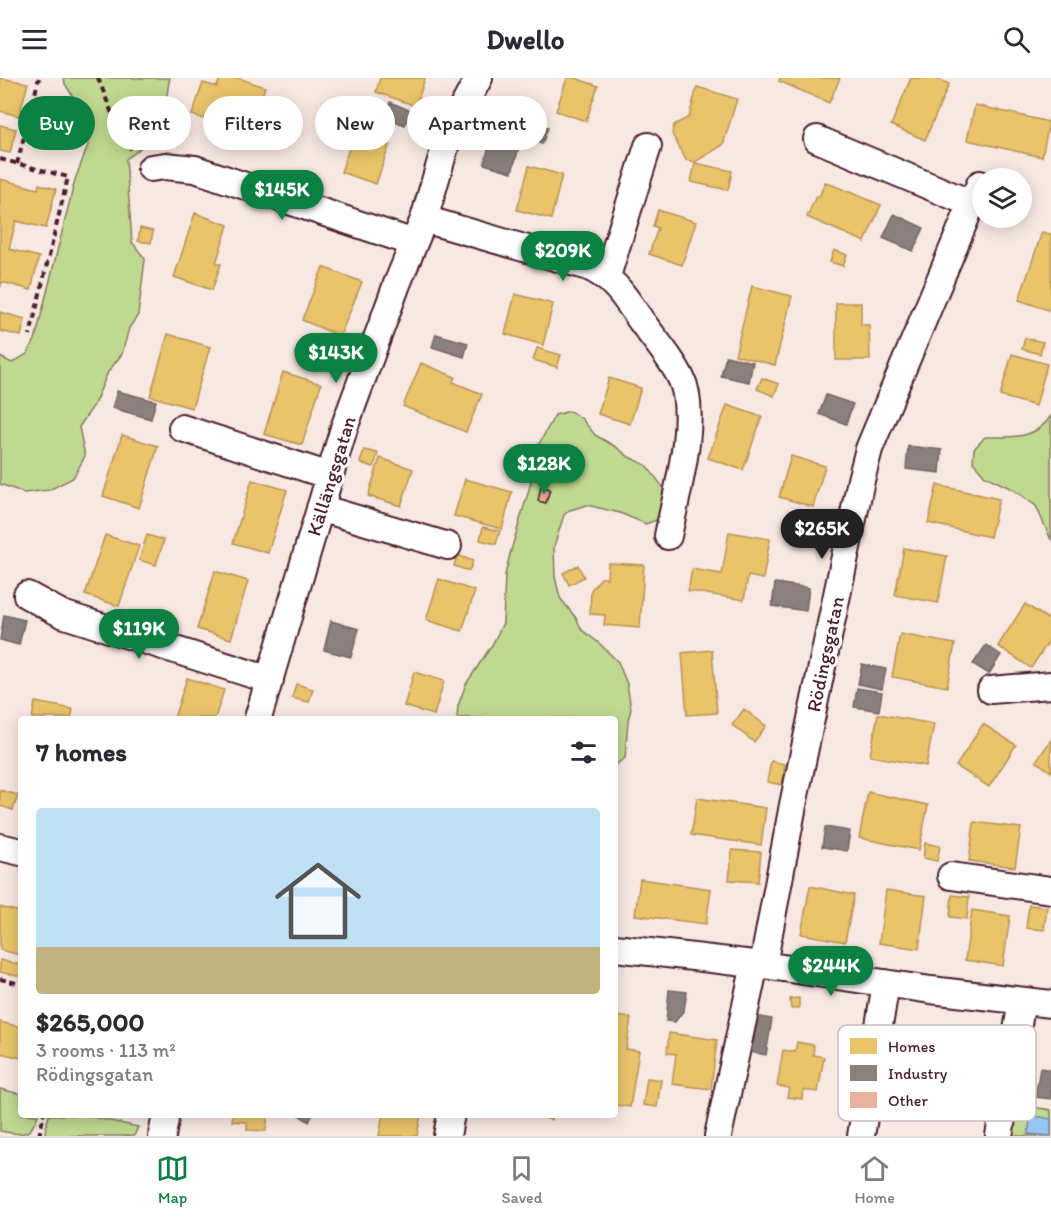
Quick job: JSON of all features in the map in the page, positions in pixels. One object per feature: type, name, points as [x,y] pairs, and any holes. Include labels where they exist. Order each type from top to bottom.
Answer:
[{"type":"street","name":"Källängsgatan","points":[[259,716],[320,508],[360,384],[424,219],[450,130],[479,78]]},
{"type":"street","name":"Rödingsgatan","points":[[718,1136],[759,965],[868,451],[976,194],[817,139]]},
{"type":"street","points":[[607,276],[648,146]]},
{"type":"street","points":[[151,168],[165,165],[195,169],[414,243]]},
{"type":"street","points":[[424,219],[589,267],[607,276],[627,300],[681,377],[687,401],[687,424],[681,469],[668,536]]},
{"type":"street","points":[[182,428],[330,476]]},
{"type":"street","points":[[320,508],[448,546]]},
{"type":"street","points":[[27,595],[62,614],[270,680]]},
{"type":"street","points":[[991,690],[1051,685]]},
{"type":"street","points":[[0,847],[18,851]]},
{"type":"street","points":[[951,876],[1051,890]]},
{"type":"street","points":[[618,948],[1051,1004]]},
{"type":"street","points":[[879,1025],[886,983]]},
{"type":"street","points":[[1018,1025],[1022,1000]]},
{"type":"street","points":[[162,1136],[165,1118]]},
{"type":"street","points":[[447,1136],[450,1118]]},
{"type":"street","points":[[861,1136],[863,1121]]},
{"type":"street","points":[[999,1136],[1002,1121]]},
{"type":"path","points":[[17,164],[39,78]]},
{"type":"path","points":[[98,78],[122,139],[151,168]]},
{"type":"path","points":[[0,159],[68,177],[30,335]]},
{"type":"path","points":[[0,979],[18,983]]},
{"type":"path","points":[[39,1136],[43,1118]]},
{"type":"green space","points":[[64,78],[170,78],[167,96],[107,96],[107,150],[139,150],[126,159],[132,242],[145,259],[138,315],[129,328],[122,354],[108,372],[94,405],[79,427],[85,456],[73,478],[49,490],[24,493],[0,484],[0,357],[12,363],[27,354],[35,340],[75,180],[86,150],[95,150],[95,96],[73,96]]},
{"type":"green space","points":[[570,411],[582,419],[595,435],[646,465],[663,487],[665,508],[659,519],[646,524],[620,513],[587,505],[570,510],[564,515],[554,546],[555,577],[560,598],[576,618],[582,630],[618,662],[627,684],[631,709],[625,758],[618,763],[618,716],[457,716],[458,706],[466,684],[492,645],[503,623],[505,575],[510,554],[530,486],[539,444],[555,415]]},
{"type":"green space","points":[[1051,416],[1051,540],[1036,506],[1012,489],[985,476],[973,462],[974,449],[985,437],[1022,436],[1038,429]]},
{"type":"green space","points":[[0,1089],[18,1093],[18,1118],[37,1118],[29,1131],[25,1133],[0,1131]]},
{"type":"green space","points":[[1036,1108],[1051,1110],[1051,1136],[1008,1136],[1010,1121],[1036,1121]]},
{"type":"green space","points":[[48,1118],[97,1118],[138,1127],[134,1136],[44,1136]]},
{"type":"water","points":[[1036,1116],[1051,1119],[1051,1136],[1028,1134],[1030,1121],[1036,1121]]},
{"type":"building: Homes","points":[[0,78],[28,83],[24,96],[18,96],[18,116],[0,111]]},
{"type":"building: Homes","points":[[220,78],[238,78],[265,87],[262,96],[203,96],[203,119],[192,115],[203,83],[217,87]]},
{"type":"building: Homes","points":[[380,78],[425,78],[419,96],[407,96],[407,103],[395,99],[395,96],[376,92]]},
{"type":"building: Homes","points":[[567,78],[575,78],[598,86],[586,121],[556,111]]},
{"type":"building: Homes","points":[[780,78],[840,78],[829,103],[779,81]]},
{"type":"building: Homes","points":[[911,78],[935,78],[949,84],[925,140],[891,125]]},
{"type":"building: Homes","points":[[697,87],[737,99],[723,145],[695,162],[686,160],[672,134],[674,125],[689,117]]},
{"type":"building: Homes","points":[[975,105],[1049,122],[1042,157],[967,140]]},
{"type":"building: Homes","points":[[0,125],[16,129],[10,153],[0,151]]},
{"type":"building: Homes","points":[[349,150],[388,150],[376,184],[341,172]]},
{"type":"building: Homes","points":[[695,163],[732,171],[728,190],[691,182]]},
{"type":"building: Homes","points":[[529,166],[562,175],[551,219],[517,210]]},
{"type":"building: Homes","points":[[0,179],[38,189],[39,184],[56,189],[46,228],[16,221],[9,249],[39,257],[31,290],[2,282],[0,288]]},
{"type":"building: Homes","points":[[825,182],[881,205],[865,242],[807,217]]},
{"type":"building: Homes","points":[[658,210],[696,222],[682,265],[649,254],[658,228],[653,226]]},
{"type":"building: Homes","points":[[195,213],[228,225],[216,263],[221,264],[212,290],[174,277]]},
{"type":"building: Homes","points":[[140,228],[153,231],[151,243],[138,241]]},
{"type":"building: Homes","points":[[1042,232],[1051,234],[1051,311],[1019,300]]},
{"type":"building: Homes","points":[[834,250],[847,255],[843,266],[830,262]]},
{"type":"building: Homes","points":[[323,267],[362,282],[340,336],[302,320]]},
{"type":"building: Homes","points":[[752,286],[792,296],[775,365],[735,355]]},
{"type":"building: Homes","points":[[515,294],[553,304],[543,345],[505,334]]},
{"type":"building: Homes","points":[[836,303],[861,303],[861,325],[869,325],[870,360],[836,360]]},
{"type":"building: Homes","points":[[0,312],[25,319],[21,336],[0,331]]},
{"type":"building: Homes","points":[[168,334],[210,347],[192,408],[150,396]]},
{"type":"building: Homes","points":[[1025,338],[1043,342],[1040,354],[1022,349]]},
{"type":"building: Homes","points":[[537,348],[561,355],[557,367],[533,360]]},
{"type":"building: Homes","points":[[1012,354],[1047,364],[1036,406],[1000,396]]},
{"type":"building: Homes","points":[[421,363],[455,377],[453,382],[482,394],[466,432],[403,406]]},
{"type":"building: Homes","points":[[283,372],[321,384],[302,445],[264,434]]},
{"type":"building: Homes","points":[[609,378],[641,388],[630,424],[598,414]]},
{"type":"building: Homes","points":[[762,378],[779,384],[774,396],[757,389]]},
{"type":"building: Homes","points":[[727,405],[762,417],[743,470],[708,458]]},
{"type":"building: Homes","points":[[122,435],[158,446],[139,508],[103,496]]},
{"type":"building: Homes","points":[[364,450],[378,453],[374,467],[360,463]]},
{"type":"building: Homes","points":[[791,456],[825,466],[813,507],[779,497]]},
{"type":"building: Homes","points":[[380,458],[413,469],[401,506],[368,496]]},
{"type":"building: Homes","points":[[465,479],[512,492],[502,529],[454,516]]},
{"type":"building: Homes","points":[[252,480],[287,490],[268,553],[233,543]]},
{"type":"building: Homes","points":[[937,485],[999,499],[990,537],[928,523]]},
{"type":"building: Homes","points":[[483,527],[500,531],[496,544],[480,540]]},
{"type":"building: Homes","points":[[729,532],[770,539],[763,579],[748,576],[744,600],[688,591],[692,569],[722,574]]},
{"type":"building: Homes","points":[[105,535],[139,546],[119,606],[85,595]]},
{"type":"building: Homes","points":[[147,535],[164,540],[156,565],[139,560]]},
{"type":"building: Homes","points":[[904,548],[947,556],[938,603],[895,595]]},
{"type":"building: Homes","points":[[457,555],[473,561],[469,571],[454,566]]},
{"type":"building: Homes","points":[[608,563],[644,565],[640,628],[604,625],[605,615],[590,614],[591,590],[601,578],[607,578]]},
{"type":"building: Homes","points":[[578,565],[584,577],[569,585],[563,573]]},
{"type":"building: Homes","points":[[215,571],[248,581],[231,639],[197,629]]},
{"type":"building: Homes","points":[[439,579],[475,591],[462,631],[426,620]]},
{"type":"building: Homes","points":[[1025,604],[1051,621],[1051,638],[1031,668],[998,646]]},
{"type":"building: Homes","points":[[900,634],[955,644],[947,687],[892,677]]},
{"type":"building: Homes","points":[[712,650],[717,713],[687,715],[682,653]]},
{"type":"building: Homes","points":[[414,672],[444,681],[434,715],[404,706]]},
{"type":"building: Homes","points":[[187,678],[224,690],[216,716],[175,716]]},
{"type":"building: Homes","points":[[296,684],[313,689],[309,702],[292,698]]},
{"type":"building: Homes","points":[[35,702],[73,709],[71,716],[32,716]]},
{"type":"building: Homes","points":[[744,709],[766,726],[754,742],[732,725]]},
{"type":"building: Homes","points":[[878,714],[934,724],[926,766],[870,756]]},
{"type":"building: Homes","points":[[983,724],[1016,745],[989,787],[956,766]]},
{"type":"building: Homes","points":[[1051,740],[1051,772],[1036,761]]},
{"type":"building: Homes","points":[[771,761],[785,764],[782,785],[767,782]]},
{"type":"building: Homes","points":[[0,790],[18,795],[13,810],[0,806]]},
{"type":"building: Homes","points":[[868,792],[928,805],[919,850],[859,838]]},
{"type":"building: Homes","points":[[697,798],[766,808],[761,845],[691,835]]},
{"type":"building: Homes","points":[[974,822],[1021,828],[1015,867],[969,861]]},
{"type":"building: Homes","points":[[925,843],[940,846],[937,861],[923,858]]},
{"type":"building: Homes","points":[[732,850],[761,852],[758,882],[729,880]]},
{"type":"building: Homes","points":[[640,879],[711,889],[706,924],[635,915]]},
{"type":"building: Homes","points":[[810,886],[854,895],[845,942],[801,934]]},
{"type":"building: Homes","points":[[886,890],[926,896],[919,949],[879,943]]},
{"type":"building: Homes","points":[[952,895],[969,897],[967,919],[950,917]]},
{"type":"building: Homes","points":[[1029,905],[1047,907],[1044,930],[1026,928]]},
{"type":"building: Homes","points":[[0,907],[18,911],[18,954],[0,950]]},
{"type":"building: Homes","points":[[972,910],[1010,916],[1003,966],[965,960]]},
{"type":"building: Homes","points":[[0,960],[18,964],[18,976],[0,972]]},
{"type":"building: Homes","points":[[799,998],[799,1008],[791,1009],[790,999]]},
{"type":"building: Homes","points":[[618,1016],[631,1018],[626,1049],[639,1051],[630,1107],[618,1105]]},
{"type":"building: Homes","points":[[0,1022],[18,1026],[18,1057],[0,1053]]},
{"type":"building: Homes","points":[[669,1033],[717,1040],[711,1089],[672,1084],[676,1054],[667,1053]]},
{"type":"building: Homes","points":[[797,1042],[814,1045],[813,1055],[824,1057],[818,1092],[803,1090],[802,1099],[787,1097],[789,1088],[777,1086],[783,1050],[795,1052]]},
{"type":"building: Homes","points":[[647,1078],[661,1080],[657,1107],[643,1105]]},
{"type":"building: Homes","points":[[232,1118],[268,1118],[266,1131],[247,1130],[247,1122],[232,1121]]},
{"type":"building: Homes","points":[[382,1118],[420,1118],[417,1136],[379,1136]]},
{"type":"building: Industry","points":[[395,104],[407,109],[405,125],[395,121]]},
{"type":"building: Industry","points":[[488,150],[518,150],[512,172],[484,164]]},
{"type":"building: Industry","points":[[894,214],[924,228],[913,251],[883,238]]},
{"type":"building: Industry","points":[[436,334],[468,343],[464,357],[432,347]]},
{"type":"building: Industry","points":[[726,356],[753,362],[749,382],[721,376]]},
{"type":"building: Industry","points":[[117,391],[156,401],[151,419],[112,408]]},
{"type":"building: Industry","points":[[826,395],[853,404],[846,424],[819,414]]},
{"type":"building: Industry","points":[[908,446],[942,450],[940,473],[906,469]]},
{"type":"building: Industry","points":[[775,583],[809,588],[806,611],[772,606]]},
{"type":"building: Industry","points":[[4,615],[25,620],[19,645],[0,640]]},
{"type":"building: Industry","points":[[331,621],[359,629],[351,657],[324,650]]},
{"type":"building: Industry","points":[[986,645],[1001,655],[989,674],[973,664]]},
{"type":"building: Industry","points":[[862,664],[886,669],[882,689],[858,684]]},
{"type":"building: Industry","points":[[857,688],[882,692],[879,711],[854,707]]},
{"type":"building: Industry","points":[[825,827],[850,831],[847,851],[822,847]]},
{"type":"building: Industry","points":[[669,990],[687,992],[684,1010],[675,1022],[666,1021]]},
{"type":"building: Industry","points":[[750,1015],[772,1019],[766,1055],[744,1051]]},
{"type":"building: Industry","points":[[1040,1068],[1051,1070],[1051,1099],[1036,1097]]},
{"type":"building: Other","points":[[541,486],[550,489],[546,503],[538,501]]}]
